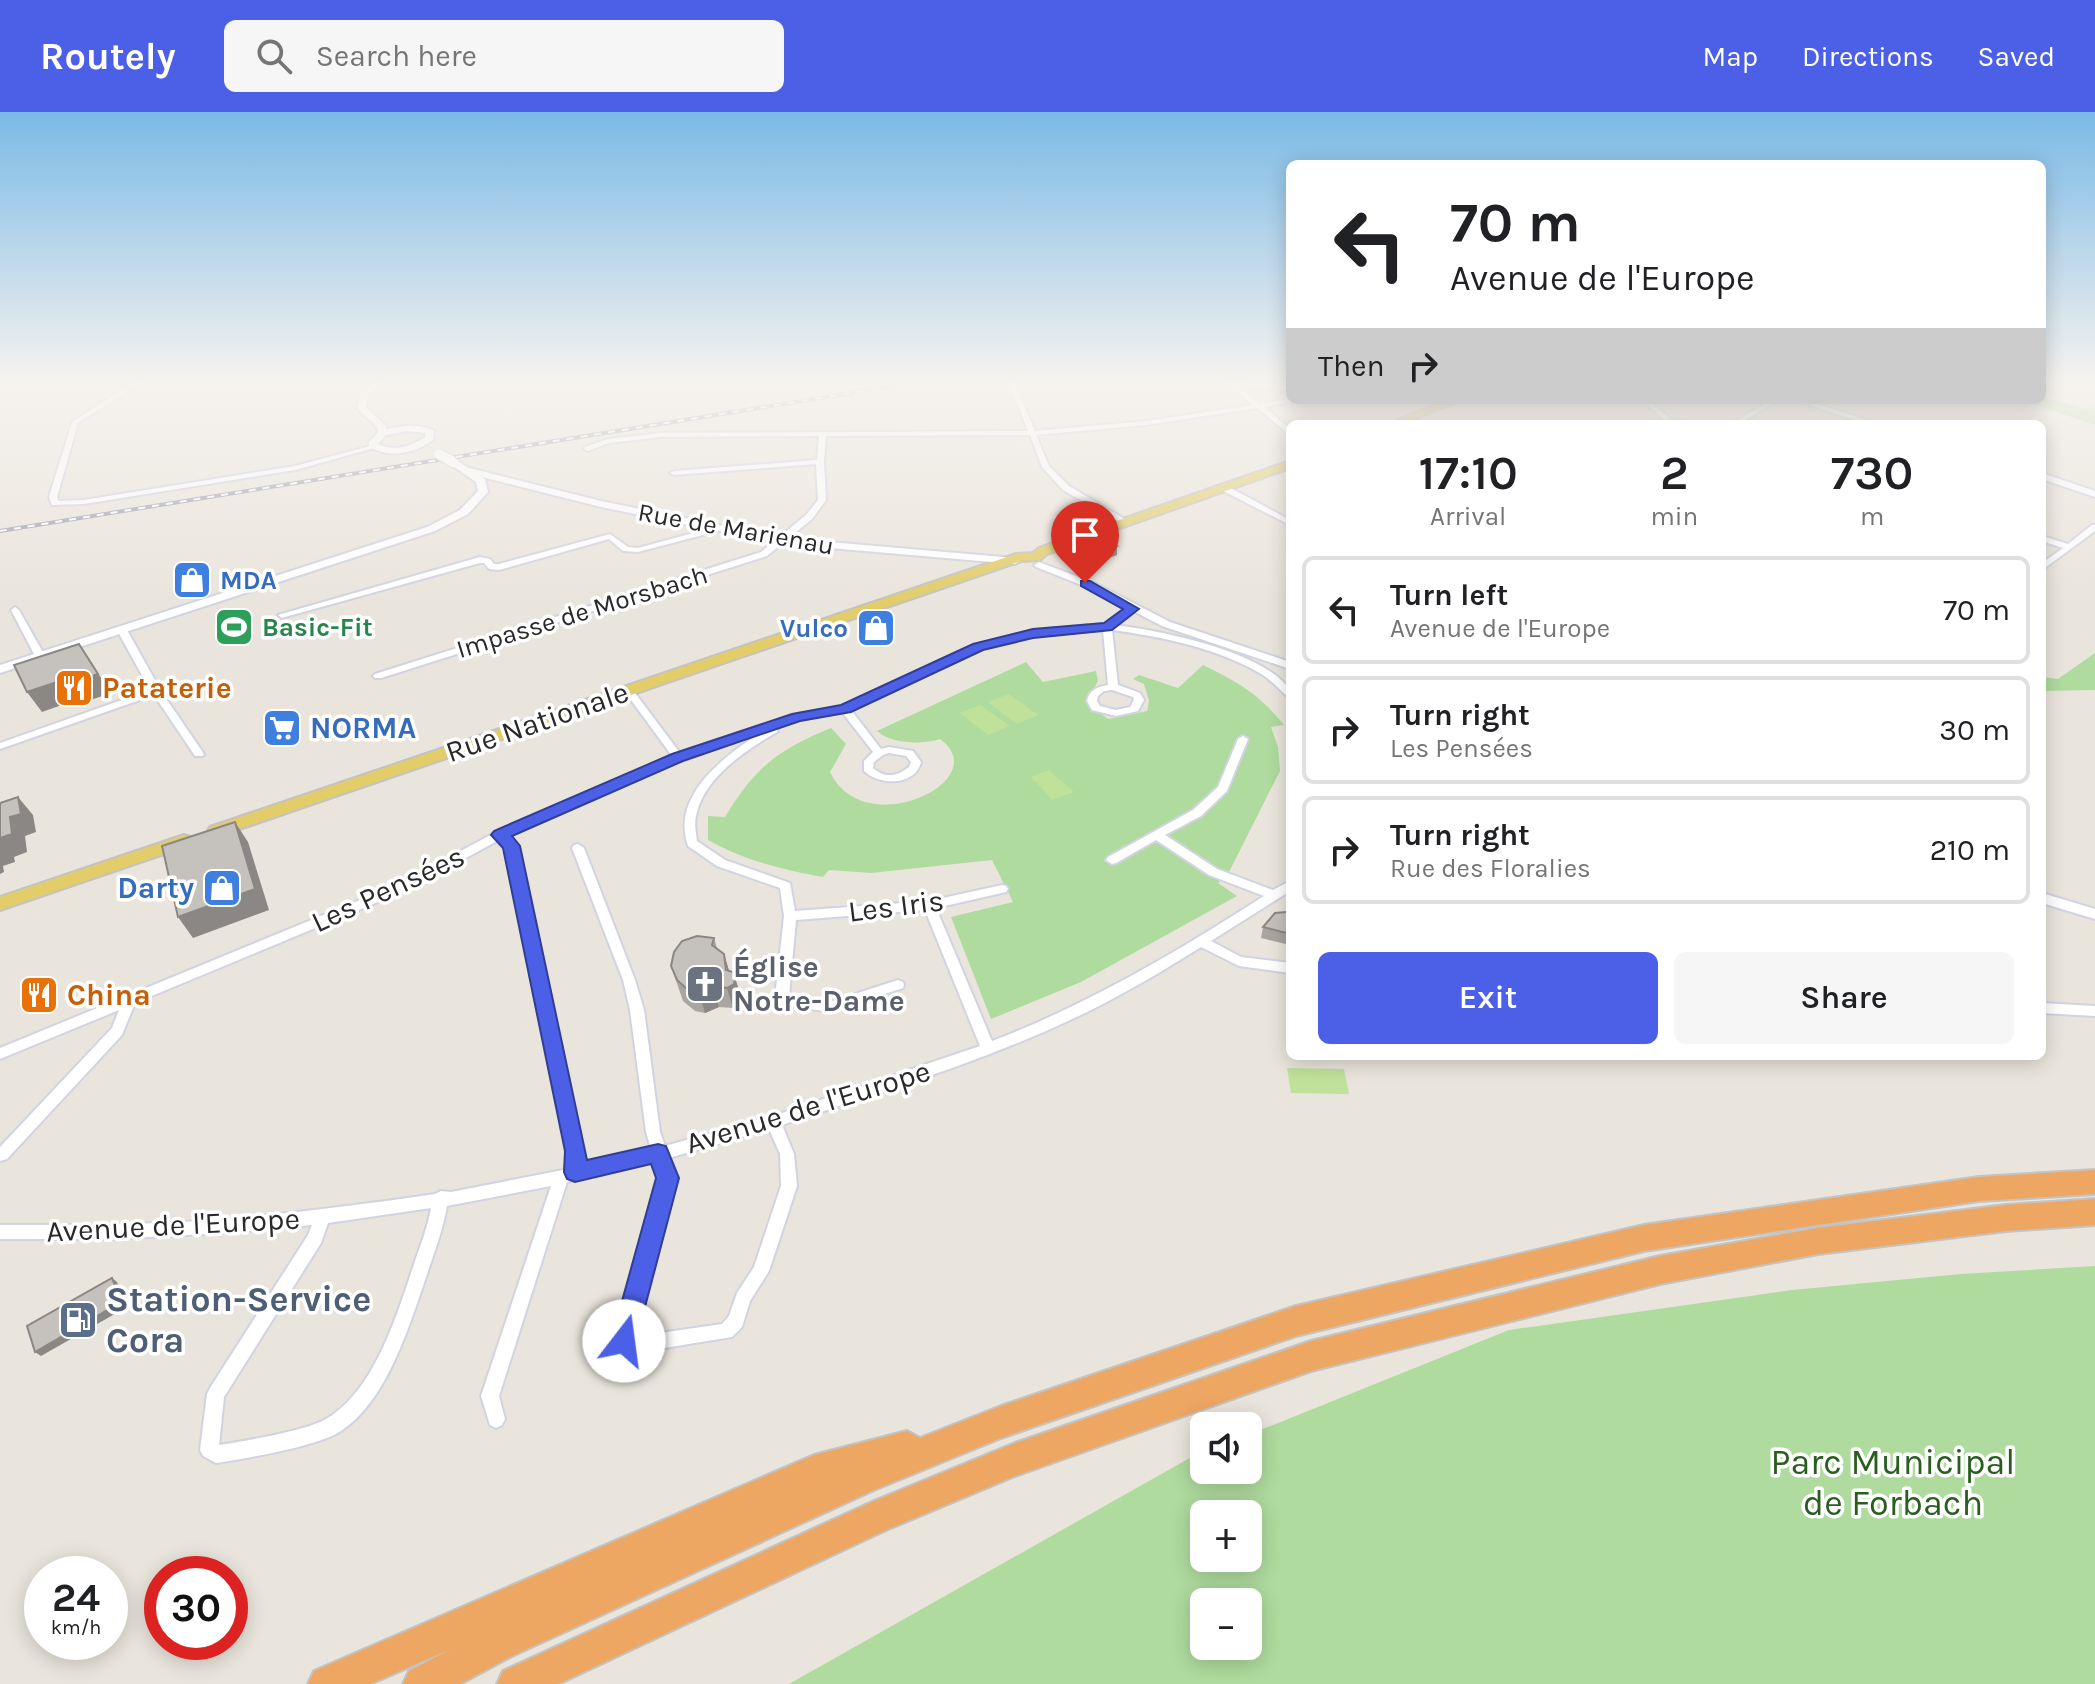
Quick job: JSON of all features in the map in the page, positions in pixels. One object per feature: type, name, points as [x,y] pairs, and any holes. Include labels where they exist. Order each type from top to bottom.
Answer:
[{"type":"highway","points":[[422,1684],[555,1617],[864,1477],[1001,1422],[1296,1321],[1644,1238],[1979,1189],[2095,1182]]},
{"type":"highway","points":[[516,1684],[874,1518],[1015,1460],[1311,1356],[1660,1270],[1818,1241],[2006,1218],[2095,1212]]},
{"type":"highway","points":[[2006,1218],[2095,1220]]},
{"type":"highway","points":[[327,1684],[814,1472],[1001,1422]]},
{"type":"main road","points":[[0,669],[431,529],[464,512],[492,491],[469,471],[440,454]]},
{"type":"main road","name":"Rue Nationale","points":[[0,904],[963,577],[1037,561],[1043,551],[1286,466]]},
{"type":"street","points":[[66,454],[53,497],[55,503],[84,502],[295,468],[346,454]]},
{"type":"street","name":"Impasse de Morsbach","points":[[378,676],[764,554],[783,541],[822,500],[821,454]]},
{"type":"street","points":[[1040,454],[1046,467],[1066,488],[1125,523]]},
{"type":"street","points":[[674,473],[820,462]]},
{"type":"street","name":"Rue de Marienau","points":[[469,471],[715,529],[783,541],[1018,564]]},
{"type":"street","points":[[2046,477],[2095,494]]},
{"type":"street","points":[[492,491],[527,487]]},
{"type":"street","points":[[1226,489],[1286,521]]},
{"type":"street","points":[[2046,564],[2095,527]]},
{"type":"street","points":[[282,615],[480,560],[487,561],[492,567],[499,567],[610,536],[626,549],[638,550],[715,529]]},
{"type":"street","points":[[2046,539],[2069,547]]},
{"type":"street","points":[[958,556],[966,566],[963,577]]},
{"type":"street","points":[[1037,561],[1166,624],[1286,665]]},
{"type":"street","points":[[1107,627],[1132,609]]},
{"type":"street","points":[[15,610],[40,656]]},
{"type":"street","points":[[1107,627],[1113,687]]},
{"type":"street","points":[[500,835],[678,757],[797,717],[845,709],[978,647],[1033,633],[1107,627],[1173,637],[1227,654],[1268,674],[1286,690]]},
{"type":"street","points":[[122,630],[156,691],[199,754]]},
{"type":"street","points":[[0,746],[156,691]]},
{"type":"street","points":[[629,691],[678,757]]},
{"type":"street","points":[[845,709],[879,753]]},
{"type":"street","points":[[797,717],[767,733],[724,765],[703,789],[690,817],[692,843],[721,863],[786,886],[790,916],[784,1000],[830,1007],[898,985]]},
{"type":"street","points":[[1112,860],[1197,813],[1223,789],[1243,739]]},
{"type":"street","name":"Les Pensées","points":[[0,1054],[405,886],[500,835],[511,846],[576,1151],[568,1174]]},
{"type":"street","points":[[1158,836],[1213,872],[1274,895]]},
{"type":"street","points":[[578,848],[629,980],[637,1010],[658,1153],[668,1178],[624,1341],[646,1343],[726,1331],[736,1321],[743,1298],[761,1271],[789,1186],[787,1154],[774,1123]]},
{"type":"street","name":"Avenue de l'Europe","points":[[0,1232],[97,1235],[323,1216],[568,1174],[774,1123],[988,1049],[1085,1007],[1203,943],[1286,888]]},
{"type":"street","name":"Les Iris","points":[[790,916],[929,905],[1002,889]]},
{"type":"street","points":[[2046,899],[2095,914]]},
{"type":"street","points":[[929,905],[988,1049]]},
{"type":"street","points":[[1203,943],[1239,961],[1286,967]]},
{"type":"street","points":[[2,1155],[117,1031],[130,1000]]},
{"type":"street","points":[[2046,1008],[2095,1011]]},
{"type":"street","points":[[496,1419],[490,1396],[568,1174]]},
{"type":"street","points":[[323,1216],[315,1238],[216,1394],[209,1450],[216,1454],[331,1427],[352,1412],[371,1387],[391,1347],[437,1219],[441,1198]]},
{"type":"green space","points":[[2095,653],[2095,690],[2046,691],[2046,678],[2058,679]]},
{"type":"green space","points":[[1026,662],[1043,682],[1096,671],[1098,681],[1086,702],[1108,719],[1147,711],[1149,701],[1144,684],[1133,679],[1139,675],[1178,688],[1203,665],[1247,690],[1275,714],[1284,725],[1271,727],[1278,747],[1280,771],[1229,872],[1218,883],[1237,896],[1081,982],[991,1019],[951,917],[1013,902],[992,860],[871,873],[829,870],[823,877],[736,854],[708,840],[708,816],[725,817],[746,785],[769,762],[782,752],[831,728],[846,744],[830,772],[847,793],[870,803],[895,804],[919,798],[939,786],[952,772],[953,755],[940,739],[907,742],[890,739],[877,731]]},
{"type":"green space","points":[[1009,694],[1038,715],[1017,724],[988,702]]},
{"type":"green space","points":[[980,705],[1010,726],[988,735],[960,713]]},
{"type":"green space","points":[[1049,770],[1074,792],[1052,800],[1031,777]]},
{"type":"green space","points":[[1287,1068],[1344,1069],[1349,1094],[1291,1093]]},
{"type":"green space","name":"Parc Municipal de Forbach","points":[[2095,1266],[2095,1684],[789,1684],[1190,1458],[1190,1484],[1262,1484],[1262,1429],[1509,1330],[1792,1290],[1961,1274]]},
{"type":"building","points":[[1104,538],[1117,546],[1084,558],[1071,549]]},
{"type":"building","points":[[79,644],[98,674],[60,687],[57,682],[27,692],[14,665]]},
{"type":"building","points":[[18,797],[21,814],[10,817],[12,834],[0,838],[0,803]]},
{"type":"building","points":[[235,822],[255,889],[178,917],[162,846]]},
{"type":"building","points":[[1286,912],[1286,933],[1263,927],[1275,913]]},
{"type":"building","points":[[697,936],[714,938],[712,945],[724,954],[726,970],[733,972],[735,977],[734,984],[727,988],[713,986],[699,992],[688,990],[677,980],[671,966],[674,952],[682,941]]},
{"type":"building","name":"Station-Service Cora","points":[[112,1278],[121,1302],[35,1352],[27,1326]]},
{"type":"railway","points":[[0,531],[473,454]]},
{"type":"place","name":"MDA","points":[[192,580]]},
{"type":"place","name":"Basic-Fit","points":[[234,627]]},
{"type":"place","name":"Vulco","points":[[876,628]]},
{"type":"place","name":"Pataterie","points":[[74,688]]},
{"type":"place","name":"NORMA","points":[[282,728]]},
{"type":"place","name":"Darty","points":[[222,888]]},
{"type":"place","name":"Église Notre-Dame","points":[[705,984]]},
{"type":"place","name":"China","points":[[39,995]]},
{"type":"place","name":"Station-Service Cora","points":[[78,1320]]},
{"type":"route","points":[[624,1341],[668,1178],[658,1153],[575,1172],[576,1151],[511,846],[500,835],[678,757],[797,717],[845,709],[978,647],[1033,633],[1107,627],[1132,609],[1085,583]]}]
